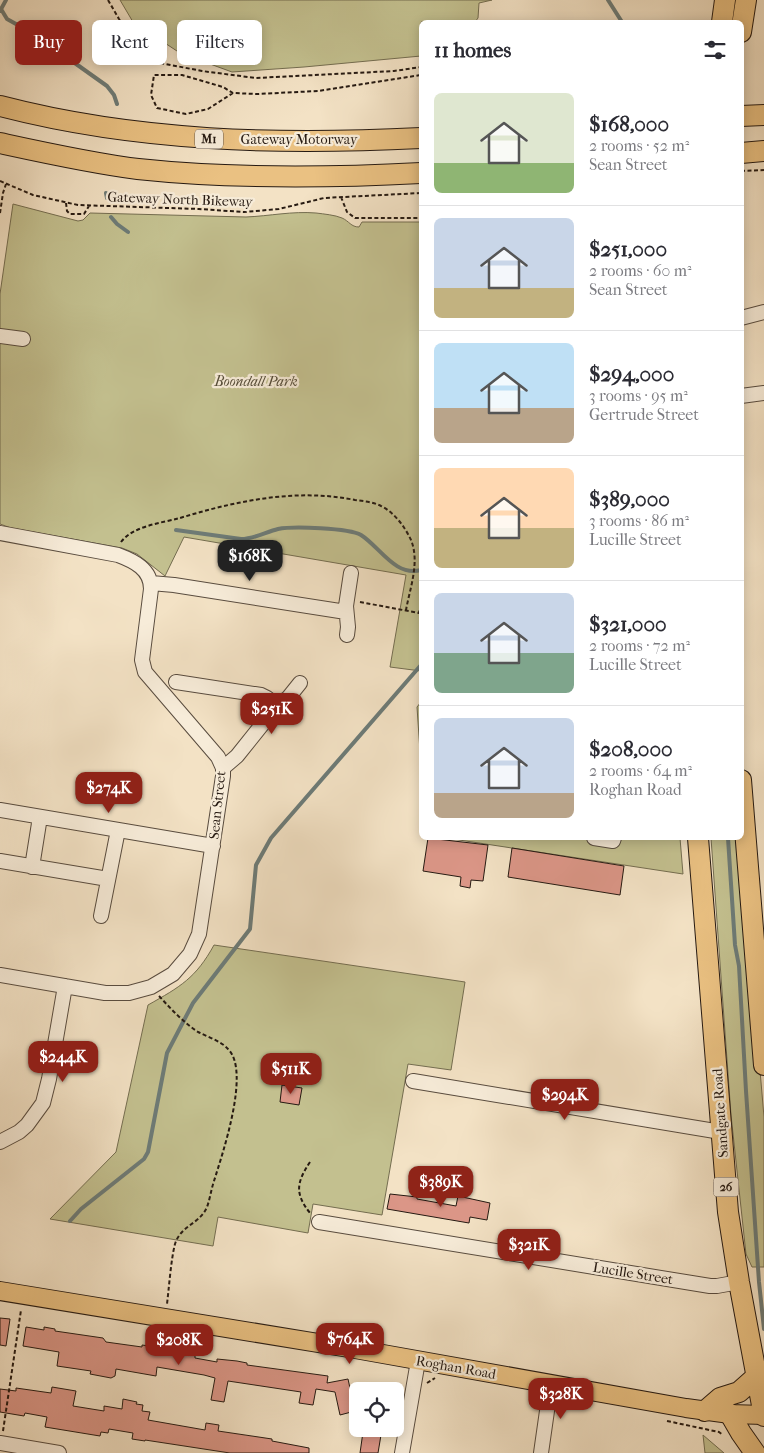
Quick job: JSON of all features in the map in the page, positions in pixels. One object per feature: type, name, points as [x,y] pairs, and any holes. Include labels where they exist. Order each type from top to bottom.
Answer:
[{"type":"highway","points":[[722,20],[725,0]]},
{"type":"highway","points":[[743,20],[746,0]]},
{"type":"highway","name":"Gateway Motorway","points":[[0,106],[76,124],[141,134],[204,139],[419,138]]},
{"type":"highway","points":[[744,116],[764,115]]},
{"type":"highway","points":[[0,143],[105,164],[194,174],[330,177],[419,173]]},
{"type":"highway","points":[[744,153],[764,151]]},
{"type":"highway","points":[[744,817],[764,1065]]},
{"type":"highway","name":"Sandgate Road","points":[[698,840],[728,1212],[764,1415]]},
{"type":"highway","points":[[705,1411],[720,1398],[739,1392],[757,1376]]},
{"type":"highway","points":[[730,1414],[755,1453]]},
{"type":"main road","name":"Roghan Road","points":[[0,1291],[552,1383],[705,1411],[764,1415]]},
{"type":"street","points":[[744,317],[764,312]]},
{"type":"street","points":[[0,336],[23,339]]},
{"type":"street","points":[[744,396],[764,393]]},
{"type":"street","points":[[0,533],[118,555],[142,567],[147,572],[151,583],[174,584],[346,606]]},
{"type":"street","points":[[347,635],[346,606],[351,573]]},
{"type":"street","name":"Sean Street","points":[[0,975],[118,994],[151,987],[173,974],[181,966],[195,944],[200,927],[213,846],[223,783],[223,768],[218,757],[145,672],[142,660],[151,583]]},
{"type":"street","points":[[176,682],[261,695],[277,706]]},
{"type":"street","points":[[223,768],[237,756],[277,706],[288,698],[300,682]]},
{"type":"street","points":[[0,810],[213,846]]},
{"type":"street","points":[[32,867],[40,817]]},
{"type":"street","points":[[101,916],[118,830]]},
{"type":"street","points":[[0,862],[108,879]]},
{"type":"street","points":[[0,1142],[19,1132],[27,1125],[43,1103],[65,986]]},
{"type":"street","points":[[413,1081],[721,1132]]},
{"type":"street","name":"Lucille Street","points":[[319,1222],[710,1286],[739,1282]]},
{"type":"street","points":[[402,1453],[418,1361]]},
{"type":"street","points":[[541,1453],[552,1383]]},
{"type":"street","points":[[1,1443],[59,1453]]},
{"type":"path","points":[[108,0],[119,19],[150,61],[202,71],[256,78],[394,71],[419,67]]},
{"type":"path","points":[[233,93],[224,87],[182,75],[154,75],[151,95],[158,108],[186,114],[208,109],[233,93],[318,91],[419,75]]},
{"type":"path","points":[[744,171],[764,170]]},
{"type":"path","name":"Gateway North Bikeway","points":[[0,181],[33,195],[89,206],[256,212],[279,209],[312,200],[419,193]]},
{"type":"path","points":[[0,213],[6,184]]},
{"type":"path","points":[[341,197],[346,212],[355,218],[419,218]]},
{"type":"path","points":[[66,203],[67,211],[74,215],[84,214],[89,206]]},
{"type":"path","points":[[118,555],[121,541],[127,534],[225,506],[261,498],[323,494],[371,503],[380,505],[388,510],[405,528],[415,551],[413,575],[406,610]]},
{"type":"path","points":[[346,606],[406,610],[419,613]]},
{"type":"path","points":[[151,987],[174,1013],[196,1030],[228,1048],[233,1056],[237,1070],[226,1145],[207,1208],[201,1217],[182,1230],[175,1244],[167,1304]]},
{"type":"path","points":[[310,1162],[301,1176],[298,1189],[301,1202],[319,1222]]},
{"type":"path","points":[[1,1443],[21,1310]]},
{"type":"path","points":[[667,1421],[719,1432],[725,1436]]},
{"type":"green space","points":[[120,0],[492,0],[479,3],[476,20],[419,20],[419,56],[232,72],[213,65],[262,65],[262,20],[177,20],[177,51],[167,44],[167,20],[132,20]]},
{"type":"green space","name":"Boondall Park","points":[[13,204],[78,221],[83,220],[90,213],[246,217],[307,213],[336,216],[359,227],[362,222],[419,222],[419,671],[390,667],[406,575],[184,537],[165,576],[137,554],[122,548],[11,528],[0,524],[0,294]]},
{"type":"green space","points":[[419,704],[419,736],[417,707]]},
{"type":"green space","points":[[459,840],[680,840],[683,874]]},
{"type":"green space","points":[[711,840],[740,840],[764,1117],[764,1267],[752,1267],[746,1254],[731,1115]]},
{"type":"green space","points":[[214,945],[465,982],[451,1070],[408,1064],[382,1215],[313,1204],[308,1233],[218,1217],[213,1246],[50,1219],[116,1152],[148,1005],[178,987],[194,974]]},
{"type":"green space","points":[[703,1435],[724,1453],[705,1453]]},
{"type":"building","points":[[428,840],[488,845],[483,881],[471,880],[470,888],[460,886],[461,877],[423,871]]},
{"type":"building","points":[[512,848],[624,866],[620,895],[508,877]]},
{"type":"building","points":[[282,1085],[302,1088],[299,1105],[280,1102]]},
{"type":"building","points":[[390,1194],[417,1197],[417,1199],[456,1206],[458,1196],[490,1203],[487,1220],[470,1217],[469,1223],[387,1209]]},
{"type":"building","points":[[0,1318],[10,1319],[6,1346],[0,1345]]},
{"type":"building","points":[[26,1327],[44,1330],[44,1327],[55,1329],[55,1331],[103,1338],[106,1342],[142,1347],[142,1345],[171,1349],[173,1341],[184,1343],[182,1353],[195,1355],[195,1358],[217,1362],[217,1359],[237,1361],[247,1363],[247,1365],[328,1376],[327,1383],[348,1379],[349,1413],[340,1415],[335,1392],[316,1389],[313,1405],[299,1403],[301,1392],[228,1381],[224,1402],[211,1400],[215,1378],[157,1367],[156,1376],[116,1369],[115,1376],[111,1378],[90,1374],[91,1371],[57,1366],[59,1352],[23,1346]]},
{"type":"building","points":[[52,1387],[76,1391],[73,1406],[104,1411],[104,1406],[122,1409],[123,1399],[143,1405],[142,1411],[150,1412],[148,1420],[205,1430],[206,1423],[219,1425],[218,1431],[272,1439],[272,1441],[309,1448],[309,1453],[230,1453],[132,1439],[133,1433],[109,1429],[108,1433],[101,1432],[100,1436],[45,1427],[47,1417],[25,1413],[24,1416],[0,1412],[0,1389],[16,1391],[16,1388],[51,1393]]},
{"type":"building","points":[[362,1437],[381,1437],[378,1453],[360,1453]]},
{"type":"waterway","points":[[0,11],[6,0]]},
{"type":"waterway","points":[[608,0],[621,20]]},
{"type":"waterway","points":[[1,9],[7,19],[34,34],[107,86],[114,95],[117,104]]},
{"type":"waterway","points":[[106,193],[107,198]]},
{"type":"waterway","points":[[111,217],[128,232]]},
{"type":"waterway","points":[[176,530],[241,539],[285,528],[321,528],[345,531],[361,535],[388,560],[403,569],[419,570]]},
{"type":"waterway","points":[[70,1221],[81,1209],[144,1159],[148,1152],[167,1053],[193,1003],[250,929],[256,865],[271,838],[419,667]]},
{"type":"waterway","points":[[728,840],[735,945],[739,966],[759,1282],[764,1329]]}]
